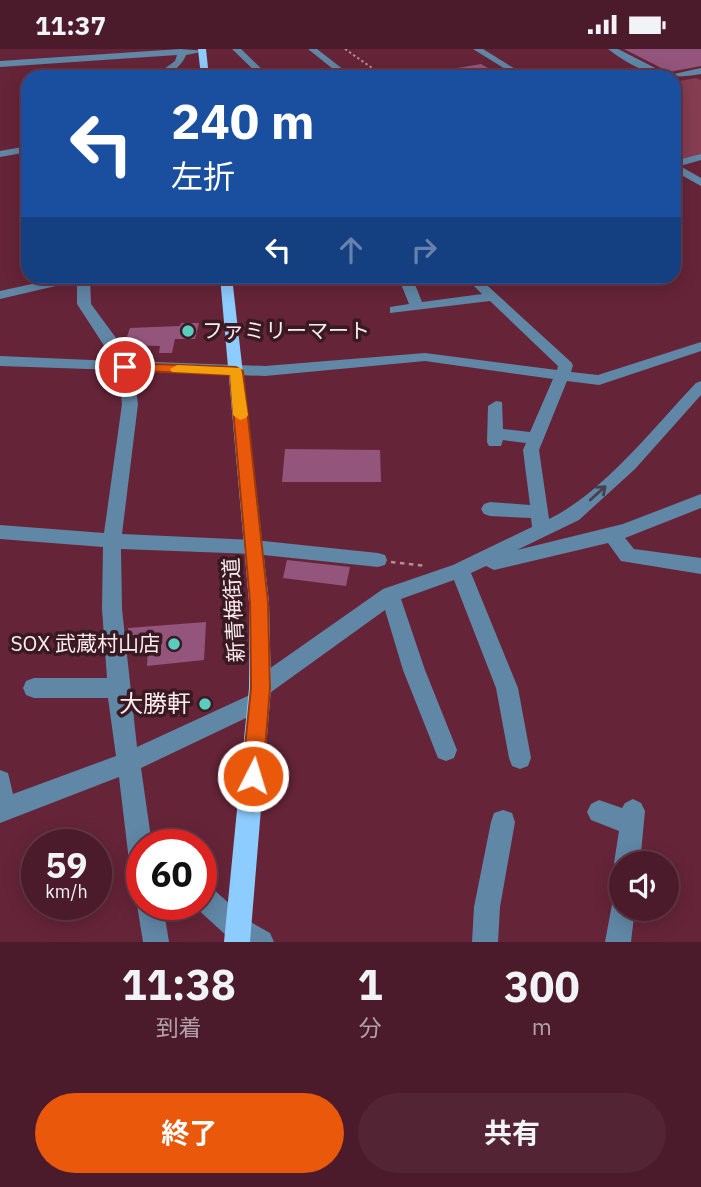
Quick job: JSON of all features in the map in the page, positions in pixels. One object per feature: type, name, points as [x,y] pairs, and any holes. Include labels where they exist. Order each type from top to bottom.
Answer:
[{"type":"main road","points":[[202,50],[204,70]]},
{"type":"main road","name":"新青梅街道","points":[[227,284],[259,602],[260,695],[245,938]]},
{"type":"street","points":[[236,49],[258,70]]},
{"type":"street","points":[[312,49],[340,70]]},
{"type":"street","points":[[477,49],[512,70]]},
{"type":"street","points":[[612,49],[654,70]]},
{"type":"street","points":[[0,64],[139,52],[202,50]]},
{"type":"street","points":[[167,70],[179,62],[183,51]]},
{"type":"street","points":[[681,75],[701,71]]},
{"type":"street","points":[[0,154],[21,150]]},
{"type":"street","points":[[681,163],[701,157]]},
{"type":"street","points":[[0,164],[21,160]]},
{"type":"street","points":[[681,169],[700,181]]},
{"type":"street","points":[[0,295],[48,284]]},
{"type":"street","points":[[84,284],[84,304],[103,333],[113,342],[125,367],[130,404],[112,541],[112,609],[118,688],[140,829]]},
{"type":"street","points":[[408,284],[417,307]]},
{"type":"street","points":[[479,284],[566,365],[531,450],[542,531]]},
{"type":"street","points":[[395,310],[493,297]]},
{"type":"street","points":[[0,361],[236,371],[323,368],[425,357],[599,380],[701,346]]},
{"type":"street","points":[[460,571],[573,515],[629,465],[701,386]]},
{"type":"street","points":[[496,406],[495,438],[536,438]]},
{"type":"street","points":[[0,781],[1,811],[17,807],[129,762],[260,695],[390,595],[460,571],[611,534],[679,512],[701,500]]},
{"type":"street","points":[[489,509],[541,512]]},
{"type":"street","points":[[0,532],[112,541],[254,547],[377,560]]},
{"type":"street","points":[[611,534],[628,556],[701,566]]},
{"type":"street","points":[[460,571],[507,688],[520,758]]},
{"type":"street","points":[[390,595],[414,670],[446,750]]},
{"type":"street","points":[[34,688],[118,688]]},
{"type":"street","points":[[599,812],[632,817],[628,851]]},
{"type":"street","points":[[485,942],[487,907],[503,822]]},
{"type":"street","points":[[217,911],[245,938]]},
{"type":"street","points":[[152,920],[156,942]]},
{"type":"street","points":[[618,942],[620,921]]},
{"type":"path","points":[[345,49],[375,70]]},
{"type":"path","points":[[377,560],[460,571]]},
{"type":"shaded area","points":[[696,78],[701,80],[701,159],[681,164],[681,81]]},
{"type":"building","points":[[624,49],[701,49],[701,66],[665,70]]},
{"type":"building","points":[[481,64],[491,70],[446,70]]},
{"type":"building","points":[[181,323],[199,323],[195,339],[175,339],[172,353],[159,353],[160,346],[124,345],[130,328],[180,326]]},
{"type":"building","points":[[285,449],[380,450],[381,482],[282,482]]},
{"type":"building","points":[[287,560],[350,567],[346,586],[283,578]]},
{"type":"building","points":[[206,622],[204,660],[147,666],[148,645],[129,646],[128,628]]},
{"type":"slow traffic","points":[[177,369],[236,371],[240,415]]},
{"type":"place","name":"ファミリーマート","points":[[188,331]]},
{"type":"place","name":"SOX 武蔵村山店","points":[[174,644]]},
{"type":"place","name":"大勝軒","points":[[205,704]]},
{"type":"route","points":[[125,367],[236,371],[259,602],[260,688],[253,776]]}]
